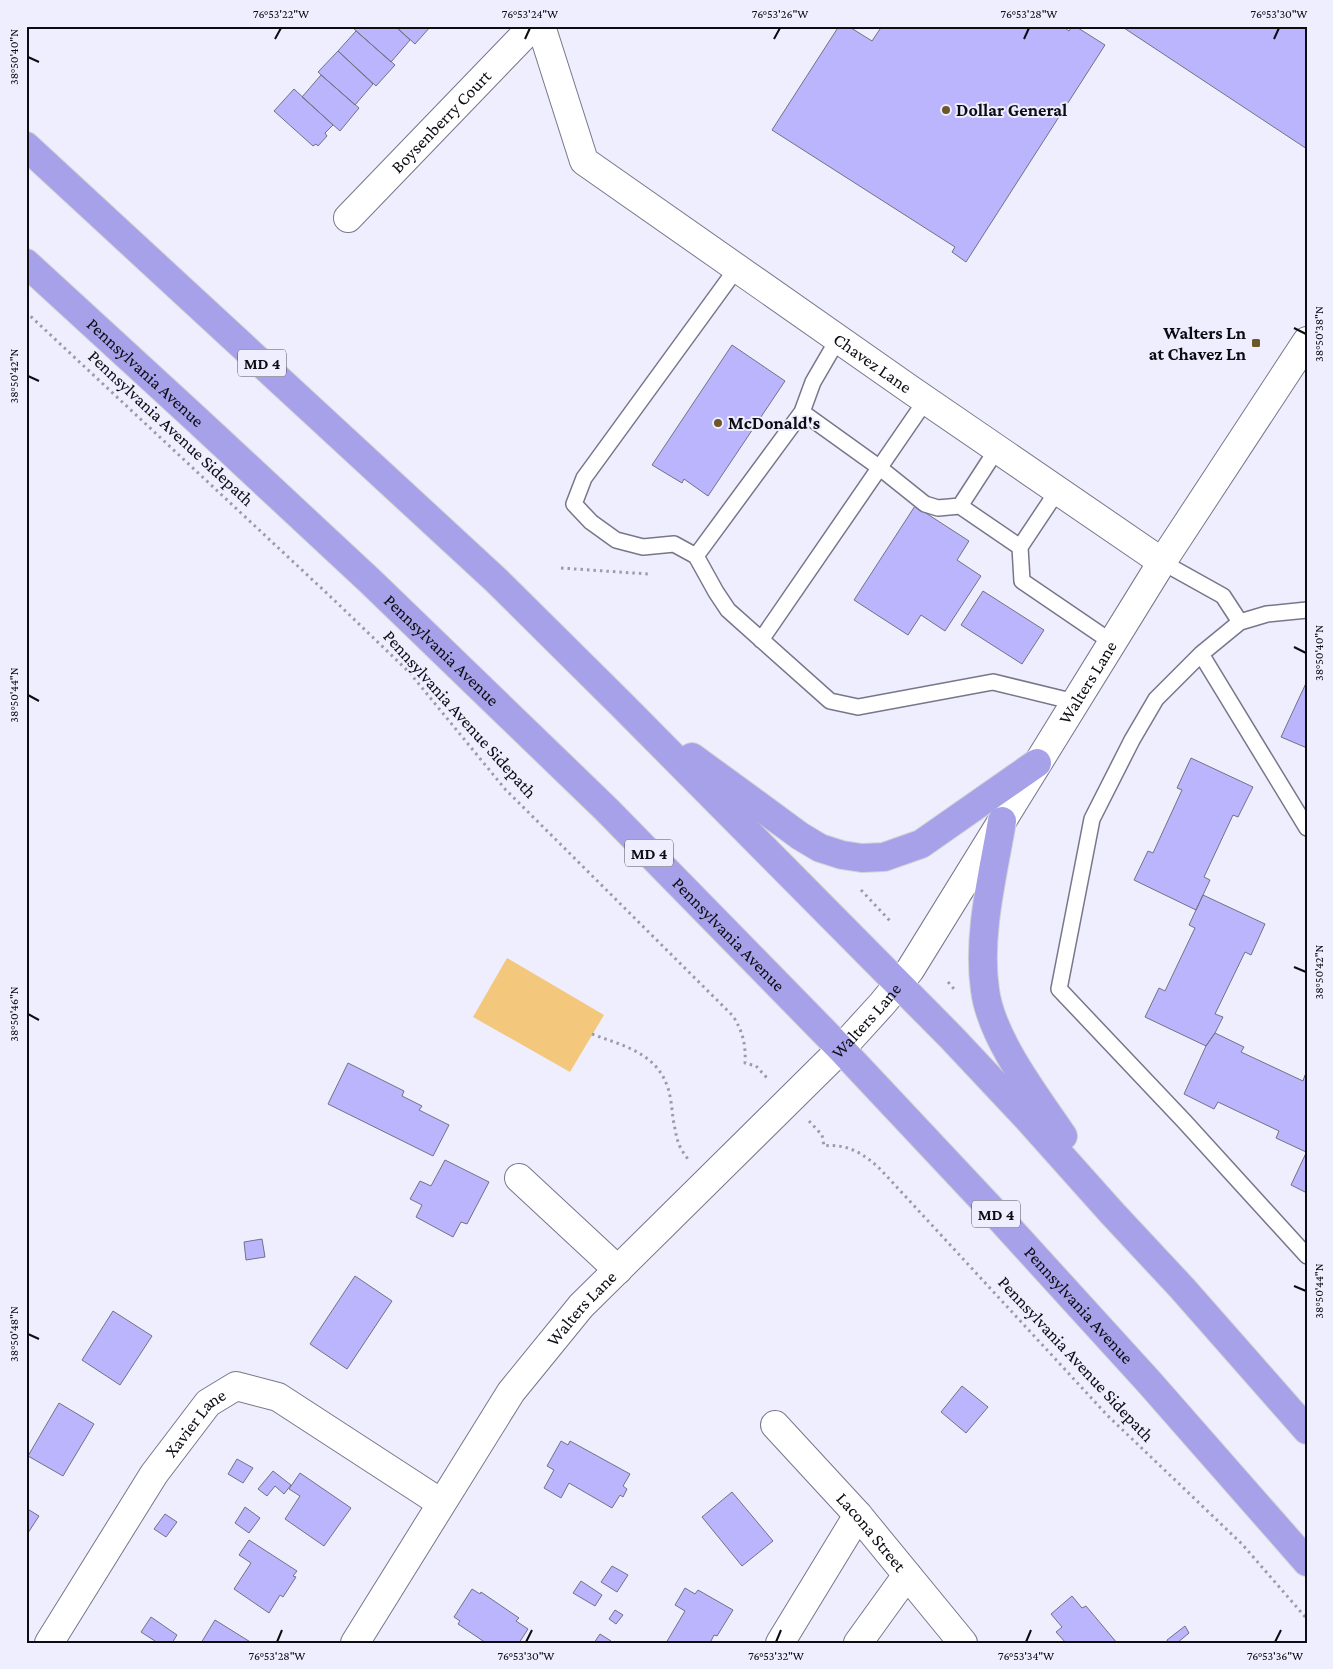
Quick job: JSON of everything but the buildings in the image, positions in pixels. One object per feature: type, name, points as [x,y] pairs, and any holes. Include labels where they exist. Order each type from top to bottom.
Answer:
[{"type":"highway","name":"MD 4","points":[[26,146],[491,575],[622,705],[1028,1118],[1307,1430]]},
{"type":"highway","name":"Pennsylvania Avenue","points":[[26,263],[370,581],[607,810],[841,1049],[995,1213],[1149,1382],[1307,1562]]},
{"type":"highway","points":[[622,705],[800,836],[820,848],[842,855],[862,858],[884,857],[921,844],[1037,763]]},
{"type":"highway","points":[[1002,821],[982,945],[985,991],[990,1010],[1008,1052],[1112,1213]]},
{"type":"street","name":"Boysenberry Court","points":[[348,218],[533,26]]},
{"type":"street","name":"Chavez Lane","points":[[541,26],[584,161],[1162,562]]},
{"type":"street","name":"Walters Lane","points":[[355,1643],[511,1392],[582,1306],[841,1049],[898,985],[921,953],[1162,562],[1307,341]]},
{"type":"street","points":[[518,1178],[618,1270]]},
{"type":"street","name":"Xavier Lane","points":[[49,1643],[154,1474],[208,1403],[236,1386],[278,1397],[441,1503]]},
{"type":"street","name":"Lacona Street","points":[[775,1425],[858,1515],[963,1643]]},
{"type":"street","points":[[780,1643],[858,1515]]},
{"type":"street","points":[[858,1643],[907,1575]]},
{"type":"lane","points":[[737,268],[584,478],[574,504],[592,522],[616,540],[644,547],[674,544],[696,556],[728,610],[830,701],[858,706],[993,682],[1075,702]]},
{"type":"lane","points":[[696,556],[802,412],[813,382],[838,339]]},
{"type":"lane","points":[[761,640],[926,400]]},
{"type":"lane","points":[[802,412],[880,468],[925,504],[938,508],[960,506],[1020,547]]},
{"type":"lane","points":[[960,506],[997,449]]},
{"type":"lane","points":[[1058,490],[1020,547],[1022,581],[1113,643]]},
{"type":"lane","points":[[1162,562],[1222,596],[1240,622]]},
{"type":"lane","points":[[1307,610],[1267,614],[1240,622],[1201,654],[1156,699],[1132,740],[1092,820],[1059,989],[1307,1256]]},
{"type":"lane","points":[[1201,654],[1307,828]]},
{"type":"path","name":"Pennsylvania Avenue Sidepath","points":[[26,312],[409,672],[505,789],[733,1016],[745,1040],[744,1063],[756,1066]]},
{"type":"path","points":[[861,890],[892,923]]},
{"type":"path","points":[[592,1034],[639,1052],[660,1071],[668,1089],[679,1147],[707,1182]]},
{"type":"path","name":"Pennsylvania Avenue Sidepath","points":[[822,1135],[824,1146],[846,1147],[863,1154],[882,1171],[1107,1414],[1242,1544],[1307,1619]]},
{"type":"shaded area","points":[[507,958],[604,1015],[570,1072],[473,1017]]},
{"type":"place","name":"Dollar General","points":[[946,110]]},
{"type":"place","name":"Walters Ln at Chavez Ln","points":[[1256,343]]},
{"type":"place","name":"McDonald's","points":[[718,423]]}]
